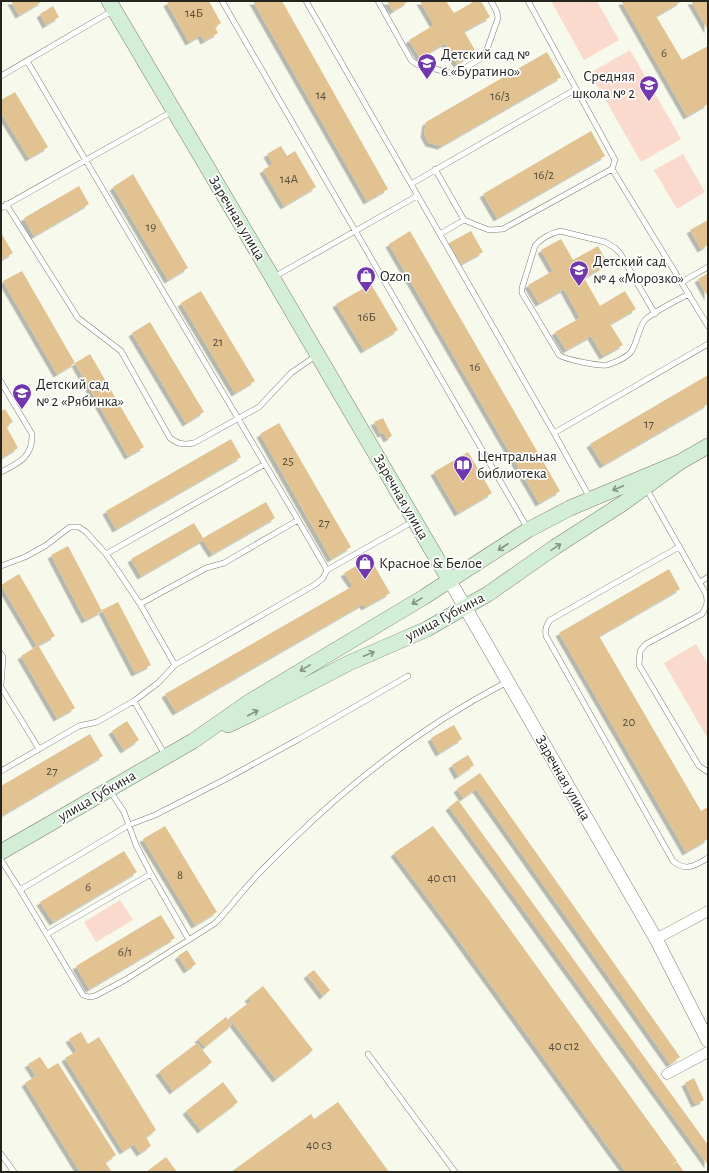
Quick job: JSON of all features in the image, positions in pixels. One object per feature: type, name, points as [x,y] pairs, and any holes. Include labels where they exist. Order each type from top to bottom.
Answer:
[{"type":"main road","name":"Заречная улица","points":[[111,6],[450,581]]},
{"type":"main road","name":"улица Губкина","points":[[193,741],[249,702],[450,581],[528,530],[570,508],[680,462],[707,448]]},
{"type":"main road","name":"улица Губкина","points":[[1,852],[193,741],[253,713],[349,662],[427,629],[488,594],[555,547],[622,504],[680,462]]},
{"type":"street","name":"Заречная улица","points":[[450,581],[656,939],[708,1041]]},
{"type":"street","points":[[656,939],[708,911]]},
{"type":"street","points":[[667,1074],[708,1052]]},
{"type":"lane","points":[[222,1],[528,530]]},
{"type":"lane","points":[[306,1],[591,499]]},
{"type":"lane","points":[[378,1],[411,60],[416,64],[450,73],[456,73],[485,55],[498,18],[497,12],[491,1]]},
{"type":"lane","points":[[435,169],[464,220],[489,230],[503,229],[612,170],[615,160],[528,1]]},
{"type":"lane","points":[[1,76],[27,61],[111,6]]},
{"type":"lane","points":[[27,61],[239,418],[327,570]]},
{"type":"lane","points":[[410,184],[576,89]]},
{"type":"lane","points":[[1,208],[173,110]]},
{"type":"lane","points":[[612,170],[708,326]]},
{"type":"lane","points":[[272,277],[417,196]]},
{"type":"lane","points":[[6,204],[78,318],[121,351],[170,438],[177,444],[185,445],[194,443],[259,407],[291,373],[318,355]]},
{"type":"lane","points":[[440,234],[464,220]]},
{"type":"lane","points":[[655,314],[620,253],[610,244],[560,232],[554,233],[538,242],[535,246],[522,288],[522,293],[559,356],[565,359],[607,365],[626,356],[631,351],[645,320],[689,294]]},
{"type":"lane","points":[[682,282],[708,266]]},
{"type":"lane","points":[[554,433],[708,344]]},
{"type":"lane","points":[[1,382],[32,434],[30,450],[26,456],[19,462],[1,472]]},
{"type":"lane","points":[[106,554],[265,464]]},
{"type":"lane","points":[[646,486],[707,594],[708,601],[707,607],[702,614],[646,644],[640,651],[639,666],[699,766],[708,772]]},
{"type":"lane","points":[[140,604],[206,568],[224,563],[298,520]]},
{"type":"lane","points":[[1,771],[79,726],[98,722],[134,701],[158,683],[175,665],[316,584],[323,578],[327,570],[415,520]]},
{"type":"lane","points":[[1,566],[25,557],[45,546],[70,528],[79,527],[86,532],[106,554],[140,604],[175,665]]},
{"type":"lane","points":[[679,546],[550,620],[545,630],[546,636],[673,861],[678,865],[685,867],[693,866],[708,858]]},
{"type":"lane","points":[[700,582],[708,578]]},
{"type":"lane","points":[[1,654],[3,657],[1,686],[39,749]]},
{"type":"lane","points":[[20,890],[129,825],[155,815],[224,780],[408,676]]},
{"type":"lane","points":[[1,860],[84,994],[89,997],[95,996],[125,980],[209,928],[222,917],[244,889],[277,855],[358,780],[397,750],[436,723],[508,681]]},
{"type":"lane","points":[[134,701],[166,756]]},
{"type":"lane","points":[[110,789],[124,812],[136,844],[151,874],[189,940]]},
{"type":"lane","points":[[47,934],[151,874]]},
{"type":"lane","points":[[368,1054],[455,1172]]},
{"type":"lane","points":[[1,1154],[14,1172]]},
{"type":"shaded area","points":[[551,1],[597,1],[619,40],[584,60]]},
{"type":"shaded area","points":[[630,50],[681,139],[641,162],[590,73]]},
{"type":"shaded area","points":[[683,154],[705,192],[677,209],[654,170]]},
{"type":"shaded area","points":[[696,644],[708,665],[708,739],[664,663]]},
{"type":"shaded area","points":[[120,900],[133,920],[96,942],[84,922]]},
{"type":"building","points":[[11,1],[43,1],[19,15]]},
{"type":"building","points":[[170,1],[209,1],[221,23],[215,27],[218,33],[204,41],[201,35],[189,42],[167,3]]},
{"type":"building","points":[[253,1],[282,1],[388,189],[367,201]]},
{"type":"building","points":[[387,1],[409,1],[393,11]]},
{"type":"building","points":[[420,1],[446,1],[454,13],[475,1],[481,1],[490,17],[464,31],[476,52],[457,64],[445,43],[420,58],[409,40],[434,25]]},
{"type":"building","points":[[682,1],[656,16],[682,60],[708,46],[708,104],[687,116],[622,2]]},
{"type":"building","points":[[691,1],[708,1],[708,30]]},
{"type":"building","points":[[53,6],[59,17],[46,25],[40,14]]},
{"type":"building","points":[[547,52],[561,77],[441,146],[429,143],[424,134],[426,122]]},
{"type":"building","points":[[15,92],[48,147],[29,158],[1,113],[1,100]]},
{"type":"building","points":[[591,131],[605,156],[497,218],[483,194]]},
{"type":"building","points":[[281,146],[287,156],[295,151],[316,187],[284,206],[263,170],[273,164],[267,154]]},
{"type":"building","points":[[133,174],[188,268],[168,280],[113,187]]},
{"type":"building","points":[[79,186],[89,204],[34,236],[24,218]]},
{"type":"building","points":[[708,220],[708,245],[701,249],[690,230]]},
{"type":"building","points":[[410,231],[560,491],[539,503],[389,244]]},
{"type":"building","points":[[471,231],[483,252],[461,264],[449,243]]},
{"type":"building","points":[[1,233],[13,253],[1,260]]},
{"type":"building","points":[[561,239],[573,260],[598,246],[608,264],[584,278],[600,306],[625,291],[636,309],[610,324],[623,345],[603,356],[591,336],[566,350],[555,332],[580,318],[564,289],[539,303],[528,285],[553,271],[541,250]]},
{"type":"building","points":[[22,271],[75,363],[57,374],[3,281]]},
{"type":"building","points":[[708,273],[708,297],[698,279]]},
{"type":"building","points":[[371,284],[398,330],[364,350],[336,304]]},
{"type":"building","points":[[201,291],[255,381],[235,393],[181,303]]},
{"type":"building","points":[[150,322],[204,412],[186,423],[132,333]]},
{"type":"building","points":[[90,354],[144,447],[128,456],[75,363]]},
{"type":"building","points":[[708,375],[708,404],[603,465],[590,444]]},
{"type":"building","points":[[5,409],[13,422],[6,426],[18,448],[1,458],[1,411]]},
{"type":"building","points":[[383,418],[392,436],[387,439],[384,433],[381,434],[374,422]]},
{"type":"building","points":[[279,423],[351,547],[331,559],[260,434]]},
{"type":"building","points":[[231,439],[241,457],[116,529],[106,511]]},
{"type":"building","name":"Центральная библиотека","points":[[468,452],[492,493],[458,513],[434,472]]},
{"type":"building","points":[[266,502],[275,518],[212,554],[203,540],[141,576],[131,559],[194,523],[203,538]]},
{"type":"building","points":[[68,546],[102,611],[85,620],[51,555]]},
{"type":"building","points":[[370,558],[390,593],[365,607],[363,604],[176,712],[165,694],[353,586],[344,573]]},
{"type":"building","points":[[669,569],[680,589],[599,636],[701,811],[708,807],[708,839],[686,852],[559,633]]},
{"type":"building","points":[[19,574],[55,636],[38,645],[75,708],[57,718],[21,656],[37,646],[1,585]]},
{"type":"building","points":[[118,602],[151,665],[135,673],[102,610]]},
{"type":"building","points":[[127,721],[139,740],[124,750],[112,731]]},
{"type":"building","points":[[454,725],[462,739],[439,753],[431,738]]},
{"type":"building","points":[[90,734],[103,756],[1,816],[1,786]]},
{"type":"building","points":[[468,755],[474,765],[458,776],[452,765]]},
{"type":"building","points":[[480,773],[680,1057],[670,1064],[476,789],[463,798],[457,789]]},
{"type":"building","points":[[458,800],[708,1145],[708,1165],[449,807]]},
{"type":"building","points":[[165,826],[217,912],[195,925],[143,839]]},
{"type":"building","points":[[433,826],[491,903],[677,1161],[670,1166],[677,1162],[684,1172],[626,1172],[394,853]]},
{"type":"building","points":[[124,851],[137,872],[53,922],[40,902]]},
{"type":"building","points":[[161,915],[175,938],[89,989],[76,966]]},
{"type":"building","points":[[187,950],[196,964],[187,970],[178,956]]},
{"type":"building","points":[[314,970],[330,990],[323,996],[307,975]]},
{"type":"building","points":[[263,986],[313,1050],[276,1079],[229,1018],[251,1001],[248,998]]},
{"type":"building","points":[[226,1017],[232,1025],[205,1047],[198,1039]]},
{"type":"building","points":[[81,1032],[88,1044],[99,1037],[156,1130],[146,1137],[151,1146],[140,1153],[134,1144],[123,1151],[65,1058],[77,1051],[69,1039]]},
{"type":"building","points":[[197,1043],[212,1062],[173,1091],[159,1072]]},
{"type":"building","points":[[40,1057],[48,1069],[58,1063],[116,1155],[105,1162],[111,1171],[96,1172],[94,1169],[89,1172],[80,1172],[25,1083],[36,1076],[28,1064]]},
{"type":"building","points":[[694,1078],[704,1100],[695,1104],[685,1083]]},
{"type":"building","points":[[223,1082],[238,1102],[201,1130],[186,1111]]},
{"type":"building","points":[[338,1102],[389,1172],[231,1172],[311,1114],[314,1119]]},
{"type":"building","points":[[166,1157],[177,1172],[146,1172]]},
{"type":"place","name":"Детский сад № 6 «Буратино»","points":[[427,80]]},
{"type":"place","name":"Средняя школа № 2","points":[[649,102]]},
{"type":"place","name":"Детский сад № 4 «Морозко»","points":[[579,287]]},
{"type":"place","name":"Ozon","points":[[366,293]]},
{"type":"place","name":"Детский сад № 2 «Рябинка»","points":[[22,410]]},
{"type":"place","name":"Центральная библиотека","points":[[463,482]]},
{"type":"place","name":"Красное & Белое","points":[[365,580]]}]
